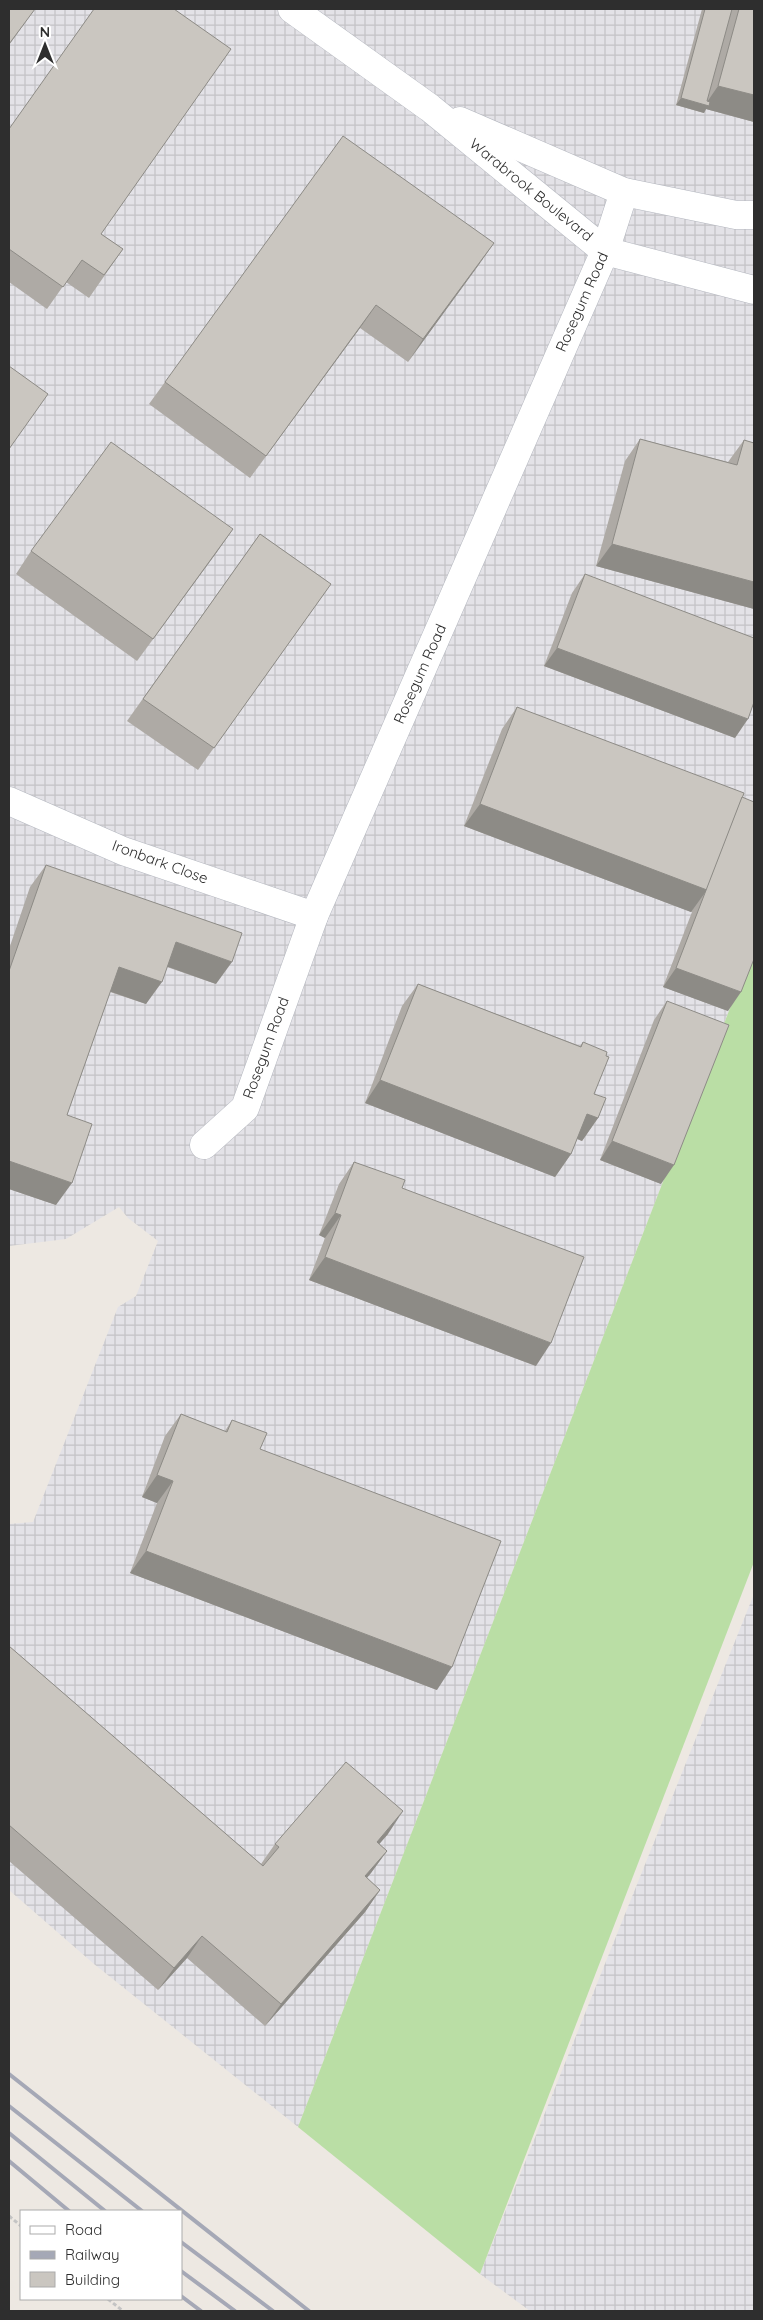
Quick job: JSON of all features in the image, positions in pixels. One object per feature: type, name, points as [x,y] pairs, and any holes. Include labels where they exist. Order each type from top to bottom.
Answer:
[{"type":"street","name":"Warabrook Boulevard","points":[[292,9],[430,108],[605,251],[754,290]]},
{"type":"street","name":"Warabrook Boulevard","points":[[430,108],[624,192],[736,215],[754,215]]},
{"type":"street","name":"Rosegum Road","points":[[204,1145],[245,1108],[314,916],[605,251],[624,192]]},
{"type":"street","name":"Ironbark Close","points":[[9,801],[123,851],[314,916]]},
{"type":"path","points":[[9,2216],[20,2225]]},
{"type":"path","points":[[109,2300],[122,2311]]},
{"type":"shaded area","points":[[9,9],[754,9],[754,946],[298,2127],[94,1964],[9,1890],[9,1524],[33,1522],[118,1307],[136,1296],[158,1241],[128,1218],[119,1207],[66,1239],[9,1246]]},
{"type":"shaded area","points":[[754,1594],[754,2311],[530,2311],[480,2274]]},
{"type":"green space","points":[[754,946],[754,1562],[480,2274],[298,2127]]},
{"type":"building","points":[[9,9],[35,9],[9,44]]},
{"type":"building","points":[[94,9],[174,9],[231,49],[101,234],[123,249],[104,275],[82,260],[63,287],[9,249],[9,129]]},
{"type":"building","points":[[705,9],[732,9],[707,101],[710,102],[709,106],[681,98]]},
{"type":"building","points":[[739,9],[754,9],[754,95],[718,86]]},
{"type":"building","points":[[343,136],[494,243],[423,339],[376,305],[266,456],[165,382]]},
{"type":"building","points":[[9,366],[48,394],[9,449]]},
{"type":"building","points":[[640,439],[737,465],[744,440],[754,443],[754,582],[612,544]]},
{"type":"building","points":[[111,442],[233,529],[153,639],[31,551]]},
{"type":"building","points":[[260,534],[331,584],[214,748],[143,699]]},
{"type":"building","points":[[585,574],[754,638],[754,702],[748,719],[557,648]]},
{"type":"building","points":[[517,707],[744,793],[707,890],[480,804]]},
{"type":"building","points":[[742,797],[754,802],[754,959],[741,992],[676,968]]},
{"type":"building","points":[[46,865],[242,933],[232,962],[176,942],[162,982],[119,967],[67,1115],[92,1124],[72,1183],[9,1161],[9,971]]},
{"type":"building","points":[[418,984],[581,1047],[583,1042],[607,1052],[606,1056],[609,1057],[594,1094],[606,1098],[598,1118],[587,1114],[571,1154],[380,1080]]},
{"type":"building","points":[[667,1001],[729,1025],[674,1165],[612,1141]]},
{"type":"building","points":[[354,1162],[405,1180],[402,1188],[584,1257],[551,1343],[325,1257],[341,1215],[335,1213]]},
{"type":"building","points":[[181,1414],[227,1432],[232,1420],[267,1433],[260,1449],[501,1541],[452,1667],[146,1551],[173,1481],[157,1475]]},
{"type":"building","points":[[9,1646],[263,1866],[279,1847],[275,1844],[346,1762],[403,1811],[377,1842],[387,1851],[365,1876],[380,1890],[281,2004],[202,1936],[174,1968],[9,1825]]},
{"type":"railway","points":[[9,2074],[181,2210]]},
{"type":"railway","points":[[9,2106],[141,2210]]},
{"type":"railway","points":[[9,2133],[104,2210]]},
{"type":"railway","points":[[9,2161],[68,2210]]},
{"type":"railway","points":[[182,2211],[309,2311]]},
{"type":"railway","points":[[182,2243],[273,2311]]},
{"type":"railway","points":[[182,2272],[235,2311]]},
{"type":"railway","points":[[182,2297],[201,2311]]}]
